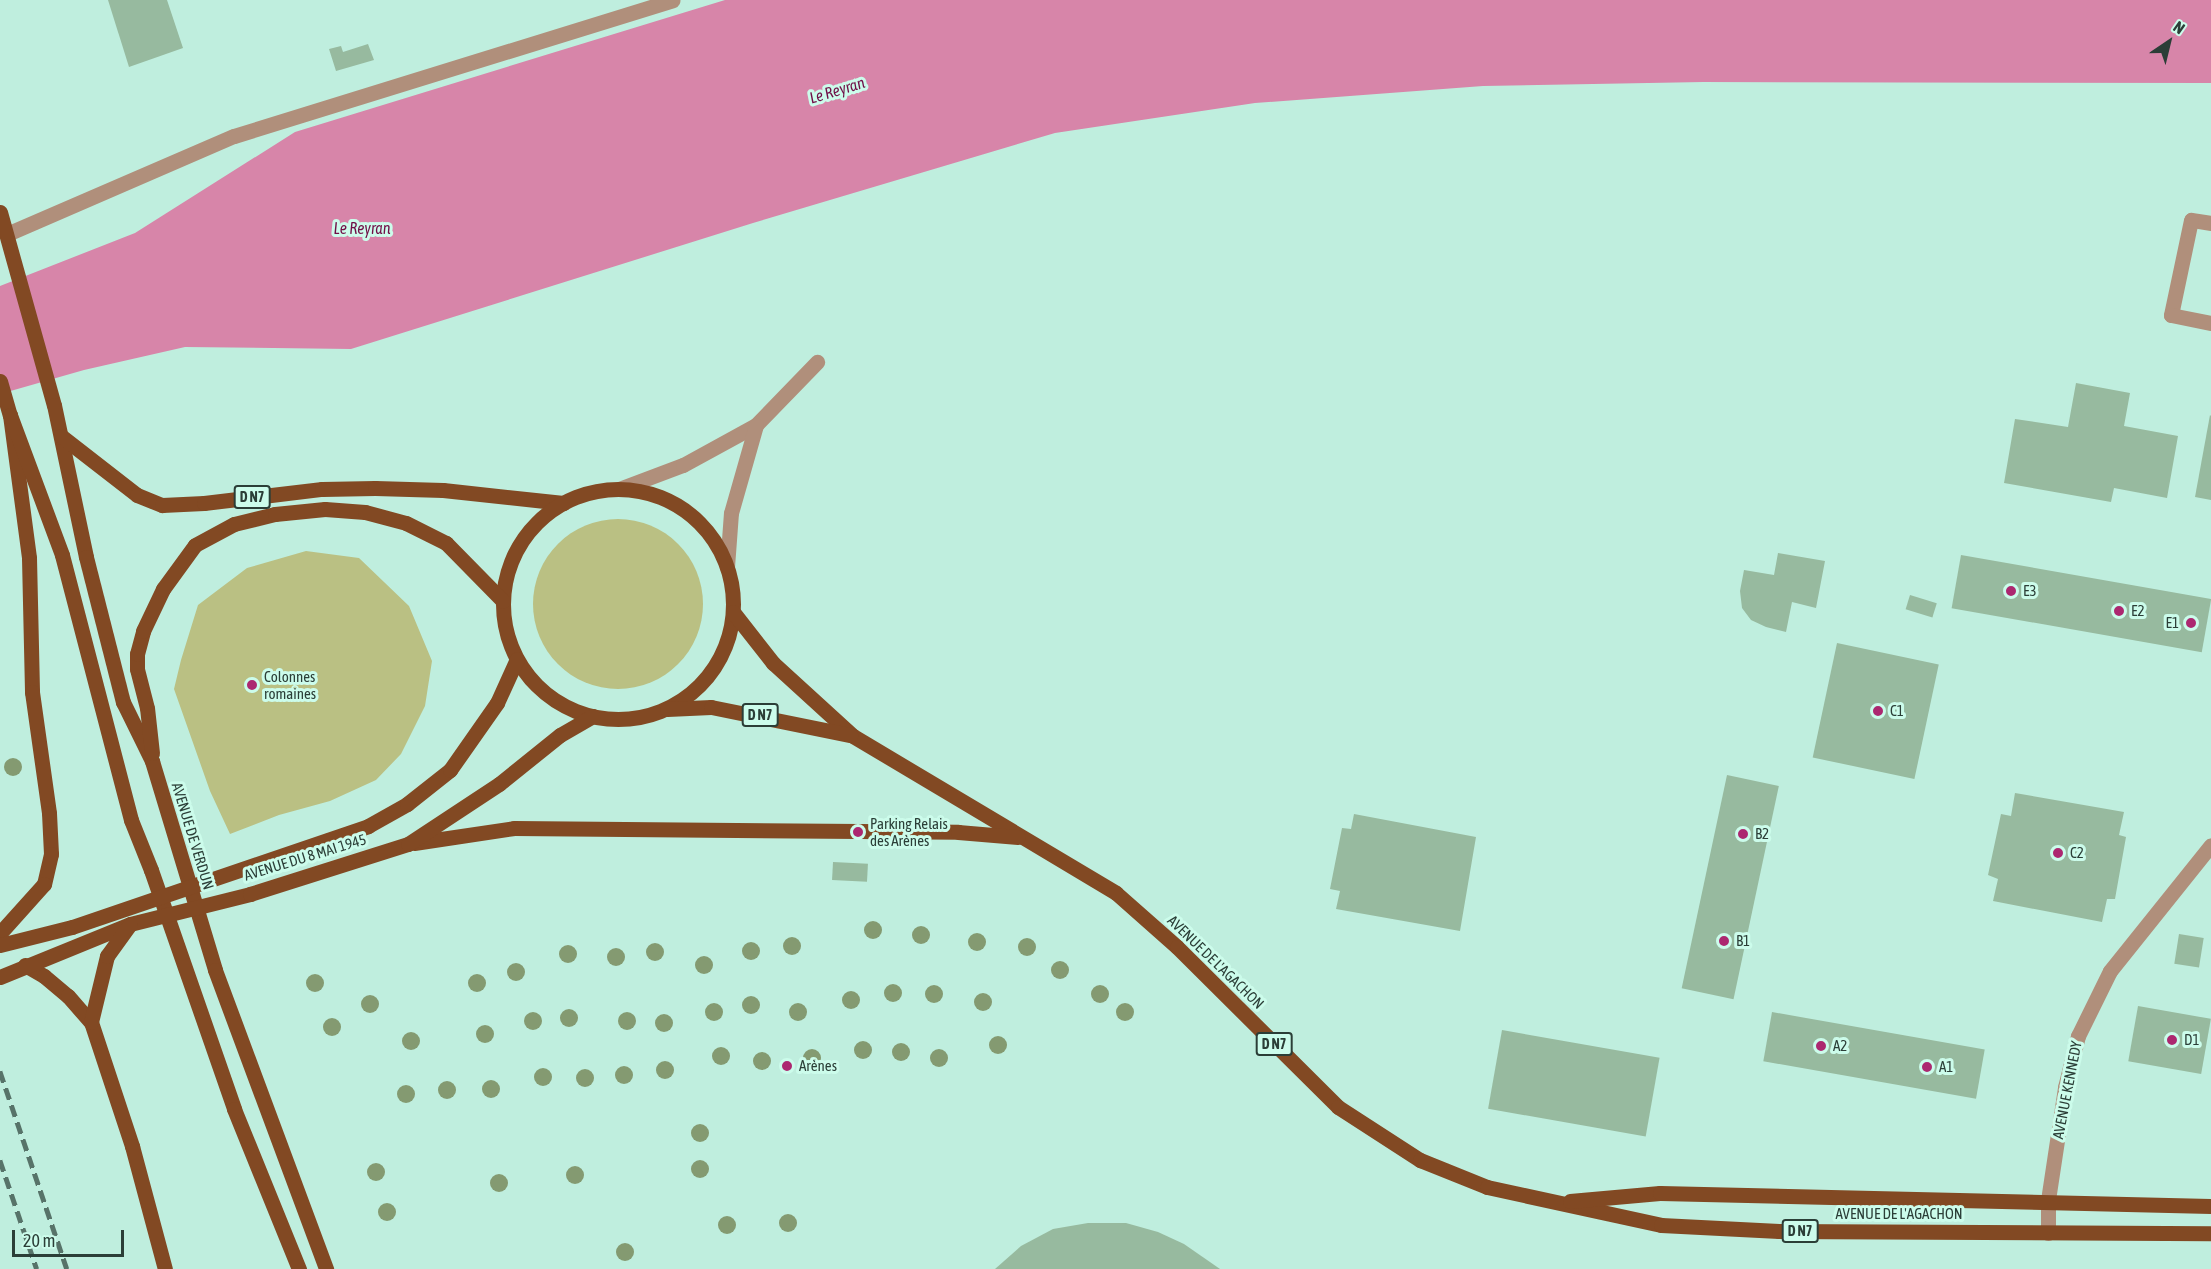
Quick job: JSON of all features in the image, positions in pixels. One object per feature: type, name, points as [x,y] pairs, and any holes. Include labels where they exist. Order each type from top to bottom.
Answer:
[{"type":"main road","points":[[0,212],[7,234]]},
{"type":"main road","name":"AVENUE DE VERDUN","points":[[7,234],[54,405],[86,557],[123,702],[152,762],[215,970],[326,1269]]},
{"type":"main road","points":[[0,381],[10,415],[62,555],[131,820],[151,870],[234,1109],[299,1269]]},
{"type":"main road","points":[[0,933],[44,884],[51,854],[49,813],[32,692],[29,558],[10,415]]},
{"type":"main road","name":"D N7","points":[[61,436],[137,495],[162,505],[204,503],[322,489],[375,488],[443,490],[563,503]]},
{"type":"main road","points":[[619,489],[647,493],[673,503],[696,520],[714,541],[727,567],[732,589],[733,612],[727,643],[713,670],[692,693],[665,709],[630,719],[593,716],[570,708],[549,696],[531,679],[517,659],[506,631],[503,601],[508,571],[520,544],[539,521],[563,503],[590,492],[619,489]]},
{"type":"main road","points":[[152,762],[147,708],[136,669],[143,631],[163,589],[195,546],[234,524],[274,514],[326,509],[365,512],[406,523],[446,543],[503,601]]},
{"type":"main road","name":"D N7","points":[[733,612],[772,663],[853,736]]},
{"type":"main road","name":"AVENUE DU 8 MAI 1945","points":[[0,945],[72,927],[368,826],[407,804],[450,770],[497,703],[517,659]]},
{"type":"main road","name":"D N7","points":[[665,709],[711,707],[853,736]]},
{"type":"main road","name":"AVENUE DU 8 MAI 1945","points":[[0,977],[130,924],[250,894],[408,844],[499,784],[560,735],[593,716]]},
{"type":"main road","name":"AVENUE DE L'AGACHON","points":[[853,736],[1116,893],[1177,947],[1338,1107],[1420,1160],[1487,1186],[1553,1203],[1661,1225],[1779,1231],[2211,1233]]},
{"type":"main road","points":[[408,844],[514,828],[958,832],[1021,837]]},
{"type":"main road","points":[[91,1022],[107,956],[130,924]]},
{"type":"main road","points":[[25,965],[68,996],[91,1022],[132,1146],[165,1269]]},
{"type":"main road","name":"AVENUE DE L'AGACHON","points":[[1553,1203],[1660,1193],[2048,1200],[2211,1206]]},
{"type":"street","points":[[7,234],[234,136],[672,0]]},
{"type":"street","points":[[2211,223],[2190,220],[2171,315],[2211,323]]},
{"type":"street","points":[[619,489],[683,465],[756,425],[817,362]]},
{"type":"street","points":[[727,567],[731,513],[756,425]]},
{"type":"street","name":"AVENUE KENNEDY","points":[[2048,1233],[2048,1200],[2064,1087],[2078,1036],[2110,971],[2211,844]]},
{"type":"green space","points":[[618,519],[651,525],[678,544],[697,571],[703,604],[697,637],[678,664],[651,683],[618,689],[585,683],[558,664],[539,637],[533,604],[539,571],[558,544],[585,525]]},
{"type":"green space","points":[[306,551],[359,558],[409,606],[432,661],[425,706],[401,754],[376,780],[330,801],[279,815],[230,834],[210,791],[174,689],[181,660],[198,605],[247,568]]},
{"type":"water","name":"Le Reyran","points":[[725,0],[2211,0],[2211,83],[1703,82],[1483,86],[1255,103],[1055,133],[753,223],[351,349],[185,347],[84,370],[0,394],[0,286],[135,233],[295,132]]},
{"type":"building","points":[[108,0],[167,0],[183,48],[129,67]]},
{"type":"building","points":[[368,44],[374,60],[336,71],[329,49],[341,46],[343,52]]},
{"type":"building","points":[[2076,383],[2130,393],[2124,426],[2178,436],[2167,498],[2114,488],[2111,502],[2004,483],[2015,419],[2068,427]]},
{"type":"building","points":[[2211,416],[2211,500],[2195,497]]},
{"type":"building","points":[[1778,553],[1825,561],[1816,608],[1792,602],[1786,632],[1751,620],[1742,608],[1740,591],[1744,570],[1774,575]]},
{"type":"building","points":[[1961,555],[2211,599],[2202,652],[1952,608]]},
{"type":"building","points":[[1910,595],[1937,603],[1932,618],[1906,609]]},
{"type":"building","name":"C1","points":[[1837,643],[1939,665],[1914,779],[1813,757]]},
{"type":"building","points":[[1727,775],[1779,786],[1734,999],[1682,988]]},
{"type":"building","name":"C2","points":[[2015,793],[2124,812],[2119,835],[2126,837],[2115,899],[2107,899],[2102,922],[1993,901],[1998,879],[1988,875],[2001,814],[2011,816]]},
{"type":"building","points":[[1354,814],[1476,837],[1460,931],[1336,909],[1340,891],[1330,889],[1342,828],[1351,829]]},
{"type":"building","points":[[833,862],[868,864],[867,882],[832,880]]},
{"type":"building","points":[[2179,934],[2204,938],[2199,968],[2174,964]]},
{"type":"building","name":"D1","points":[[2138,1006],[2211,1019],[2201,1074],[2128,1061]]},
{"type":"building","points":[[1772,1012],[1985,1050],[1976,1099],[1763,1061]]},
{"type":"building","points":[[1502,1030],[1660,1058],[1646,1137],[1488,1109]]},
{"type":"building","points":[[1088,1223],[1126,1223],[1158,1232],[1184,1244],[1220,1269],[995,1269],[1021,1246],[1053,1229]]},
{"type":"railway","points":[[0,1071],[67,1269]]},
{"type":"railway","points":[[0,1160],[37,1269]]},
{"type":"place","name":"E3","points":[[2011,591]]},
{"type":"place","name":"E2","points":[[2119,611]]},
{"type":"place","name":"E1","points":[[2191,623]]},
{"type":"place","name":"Colonnes romaines","points":[[252,685]]},
{"type":"place","name":"C1","points":[[1878,711]]},
{"type":"place","name":"Parking Relais des Arènes","points":[[858,832]]},
{"type":"place","name":"B2","points":[[1743,834]]},
{"type":"place","name":"C2","points":[[2058,853]]},
{"type":"place","name":"B1","points":[[1724,941]]},
{"type":"place","name":"D1","points":[[2172,1040]]},
{"type":"place","name":"A2","points":[[1821,1046]]},
{"type":"place","name":"Arènes","points":[[787,1066]]},
{"type":"place","name":"A1","points":[[1927,1067]]}]
